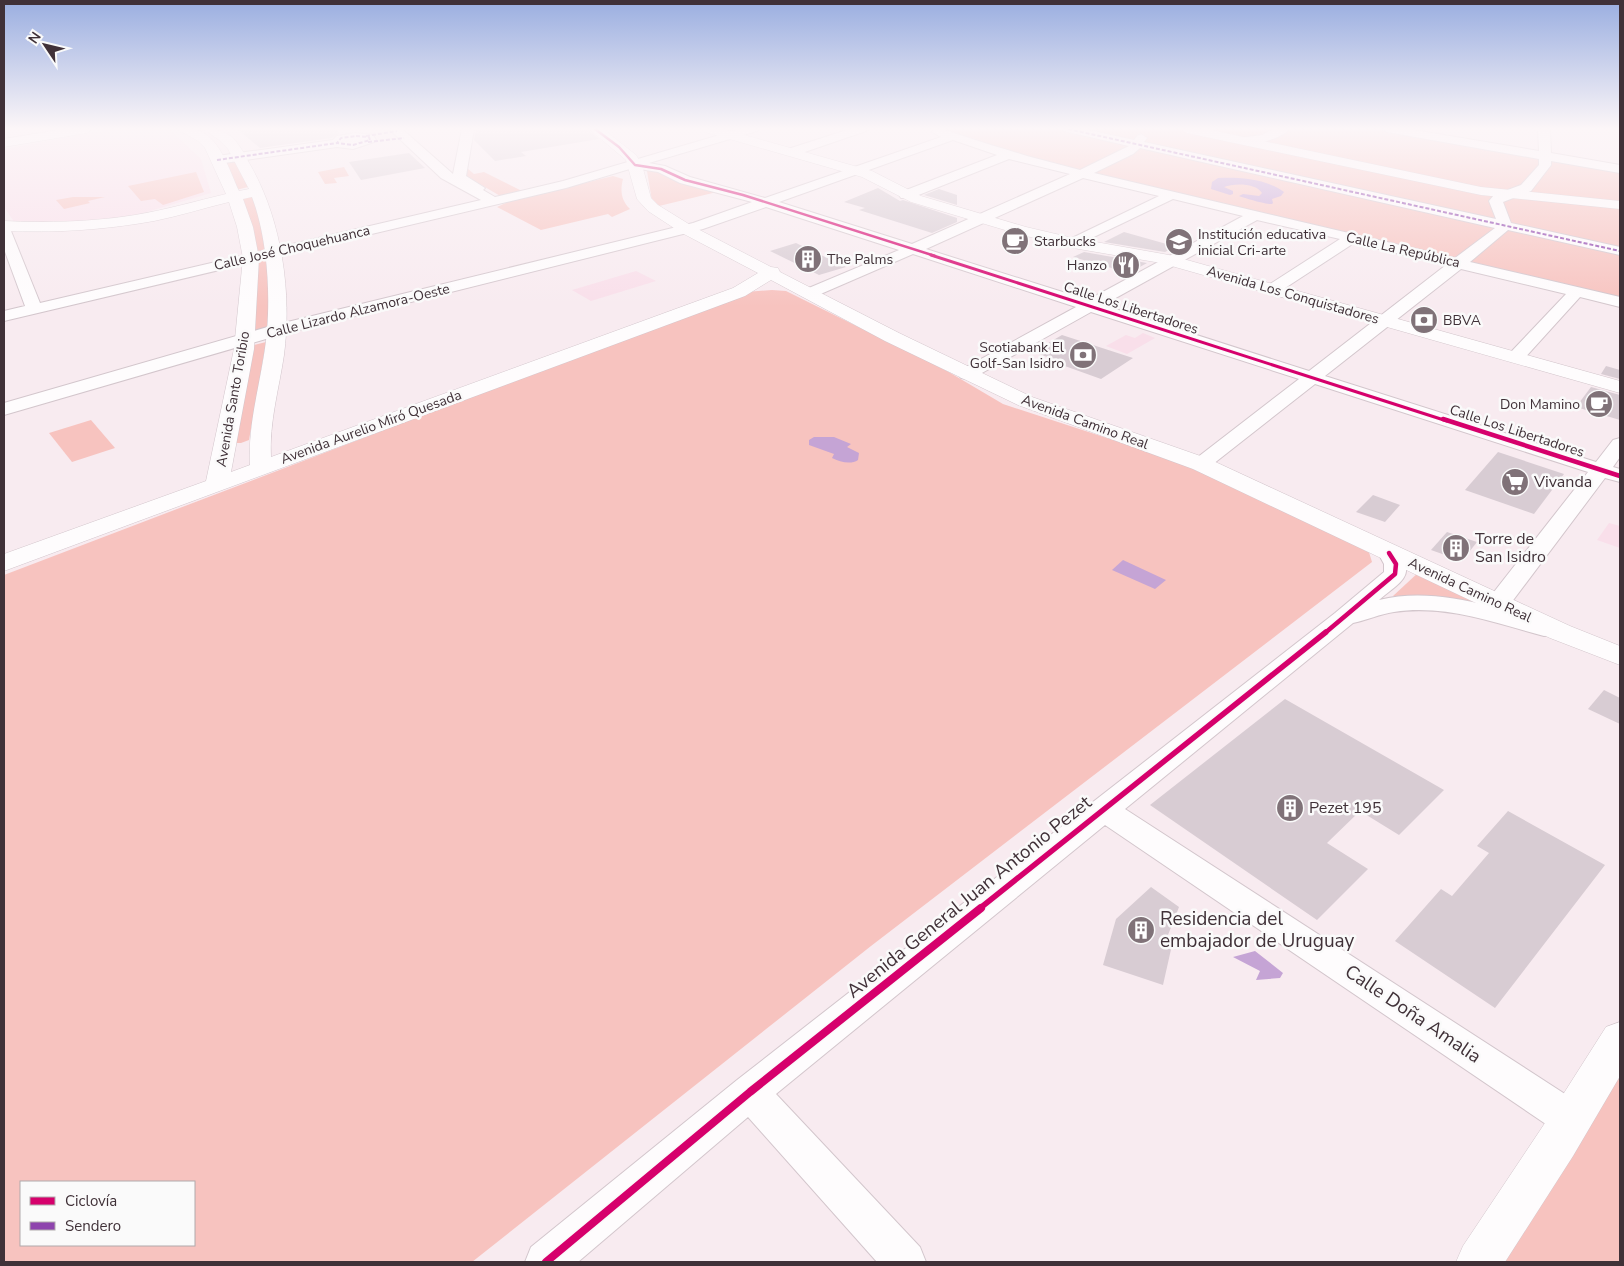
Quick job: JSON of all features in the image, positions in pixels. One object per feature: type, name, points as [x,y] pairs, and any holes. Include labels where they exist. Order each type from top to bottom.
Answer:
[{"type":"main road","name":"Avenida Santo Toribio","points":[[217,483],[246,339],[251,258],[245,227],[230,188]]},
{"type":"main road","name":"Avenida Santo Toribio","points":[[255,188],[268,223],[274,253],[277,330],[260,440],[261,468]]},
{"type":"main road","name":"Avenida Camino Real","points":[[641,188],[644,199],[653,208],[686,229],[968,374],[1038,406],[1201,464],[1560,632],[1620,656]]},
{"type":"main road","name":"Avenida Los Conquistadores","points":[[894,188],[906,195],[982,220],[1073,244],[1147,254],[1173,260],[1620,387]]},
{"type":"main road","points":[[1470,188],[1509,195],[1583,199],[1620,205]]},
{"type":"main road","points":[[4,226],[83,225],[130,220],[169,213],[257,192]]},
{"type":"main road","name":"Avenida Aurelio Miró Quesada","points":[[4,563],[739,292],[772,272]]},
{"type":"main road","name":"Avenida Aurelio Miró Quesada","points":[[739,292],[768,288],[805,290]]},
{"type":"main road","points":[[225,445],[238,448],[254,444],[260,440]]},
{"type":"main road","points":[[1479,1262],[1572,1120],[1620,1040]]},
{"type":"street","points":[[473,188],[496,200]]},
{"type":"street","points":[[476,188],[496,200]]},
{"type":"street","name":"Calle José Choquehuanca","points":[[4,316],[548,188]]},
{"type":"street","name":"Calle Los Libertadores","points":[[713,188],[1611,473]]},
{"type":"street","name":"Calle Lizardo Alzamora-Oeste","points":[[4,409],[277,330],[686,229],[806,188]]},
{"type":"street","points":[[906,195],[924,188]]},
{"type":"street","points":[[805,290],[913,250],[1051,188]]},
{"type":"street","name":"Calle La República","points":[[1147,188],[1620,302]]},
{"type":"street","points":[[1332,188],[1620,251]]},
{"type":"street","points":[[1505,226],[1496,204],[1499,198],[1522,188]]},
{"type":"street","points":[[1073,244],[1171,195]]},
{"type":"street","points":[[968,374],[1255,215]]},
{"type":"street","points":[[1201,464],[1461,263],[1505,226]]},
{"type":"street","points":[[4,231],[34,309]]},
{"type":"street","points":[[1273,289],[1352,238]]},
{"type":"street","points":[[1516,357],[1576,292]]},
{"type":"street","points":[[1499,602],[1611,473],[1620,444]]},
{"type":"street","name":"Avenida General Juan Antonio Pezet","points":[[546,1262],[750,1092],[1103,808],[1344,618],[1395,574],[1396,564],[1389,553]]},
{"type":"street","name":"Avenida General Juan Antonio Pezet","points":[[1344,618],[1394,604],[1424,603],[1459,608],[1560,632]]},
{"type":"street","name":"Calle Doña Amalia","points":[[1103,808],[1572,1120]]},
{"type":"street","points":[[750,1092],[905,1262]]},
{"type":"shaded area","points":[[4,188],[210,188],[211,193],[140,214],[100,220],[15,223],[4,207]]},
{"type":"shaded area","points":[[130,188],[202,188],[204,192],[163,205],[155,199],[141,201]]},
{"type":"shaded area","points":[[487,188],[516,188],[524,192],[502,197]]},
{"type":"shaded area","points":[[563,188],[622,188],[622,195],[630,209],[612,217],[608,214],[541,230],[497,207],[510,201]]},
{"type":"shaded area","points":[[650,188],[712,188],[721,191],[659,206],[652,201]]},
{"type":"shaded area","points":[[1152,188],[1620,188],[1620,300]]},
{"type":"shaded area","points":[[1226,188],[1233,191],[1233,194],[1230,195],[1211,189]]},
{"type":"shaded area","points":[[1256,188],[1277,188],[1284,192],[1281,196],[1272,199],[1272,204],[1239,196],[1243,194],[1259,196],[1262,193]]},
{"type":"shaded area","points":[[252,196],[270,249],[257,251],[240,197]]},
{"type":"shaded area","points":[[73,197],[105,197],[88,201],[90,203],[64,209],[56,200]]},
{"type":"shaded area","points":[[269,258],[269,327],[253,331],[256,260]]},
{"type":"shaded area","points":[[636,271],[656,281],[591,301],[572,290]]},
{"type":"shaded area","points":[[772,290],[786,291],[947,371],[1003,404],[1171,459],[1368,549],[1372,562],[871,946],[472,1262],[4,1262],[4,575],[746,292]]},
{"type":"shaded area","points":[[1143,333],[1155,338],[1127,354],[1106,346],[1126,335],[1135,338]]},
{"type":"shaded area","points":[[266,342],[249,440],[234,443],[250,346]]},
{"type":"shaded area","points":[[91,420],[115,448],[72,462],[49,433]]},
{"type":"shaded area","points":[[814,437],[834,437],[851,444],[847,447],[859,453],[858,460],[845,462],[832,458],[834,454],[809,445],[809,440]]},
{"type":"shaded area","points":[[1609,523],[1620,526],[1620,548],[1597,540]]},
{"type":"shaded area","points":[[1123,560],[1166,580],[1155,589],[1112,570]]},
{"type":"shaded area","points":[[1420,571],[1495,607],[1393,596]]},
{"type":"shaded area","points":[[1255,951],[1283,973],[1280,978],[1256,980],[1260,971],[1233,957]]},
{"type":"shaded area","points":[[1620,1067],[1620,1262],[1498,1262]]},
{"type":"building","points":[[878,188],[900,201],[903,200],[957,218],[957,222],[932,233],[859,210],[865,208],[844,202]]},
{"type":"building","points":[[939,189],[957,195],[957,205],[924,195]]},
{"type":"building","points":[[1124,232],[1175,247],[1165,252],[1104,242]]},
{"type":"building","name":"The Palms","points":[[796,243],[846,267],[819,275],[770,251]]},
{"type":"building","points":[[1084,252],[1147,263],[1129,273],[1073,257]]},
{"type":"building","name":"Scotiabank El Golf-San Isidro","points":[[1062,335],[1133,358],[1101,379],[1062,365],[1065,363],[1033,352]]},
{"type":"building","points":[[1606,366],[1620,370],[1620,379],[1601,374]]},
{"type":"building","name":"Don Mamino","points":[[1591,387],[1620,395],[1620,420],[1576,407]]},
{"type":"building","name":"Vivanda","points":[[1498,452],[1564,474],[1534,514],[1465,490]]},
{"type":"building","points":[[1373,495],[1400,505],[1385,522],[1356,512]]},
{"type":"building","points":[[1447,532],[1477,542],[1462,561],[1431,550]]},
{"type":"building","points":[[1604,690],[1620,698],[1620,724],[1588,709]]},
{"type":"building","name":"Pezet 195","points":[[1285,699],[1444,790],[1399,835],[1360,811],[1327,843],[1368,869],[1317,920],[1150,805]]},
{"type":"building","points":[[1508,811],[1605,865],[1495,1008],[1395,941],[1441,889],[1452,896],[1489,853],[1477,846]]},
{"type":"building","name":"Residencia del embajador de Uruguay","points":[[1151,887],[1179,907],[1166,940],[1172,945],[1163,985],[1103,965],[1116,919]]},
{"type":"marked path","points":[[1335,188],[1620,251]]},
{"type":"cycle path","points":[[716,188],[743,195],[1620,476]]},
{"type":"cycle path","points":[[546,1262],[750,1092],[1344,618],[1395,574],[1396,564],[1389,553]]},
{"type":"place","name":"Starbucks","points":[[1015,241]]},
{"type":"place","name":"Institución educativa inicial Cri-arte","points":[[1179,242]]},
{"type":"place","name":"The Palms","points":[[808,259]]},
{"type":"place","name":"Hanzo","points":[[1126,265]]},
{"type":"place","name":"BBVA","points":[[1424,320]]},
{"type":"place","name":"Scotiabank El Golf-San Isidro","points":[[1083,355]]},
{"type":"place","name":"Don Mamino","points":[[1599,404]]},
{"type":"place","name":"Vivanda","points":[[1515,482]]},
{"type":"place","name":"Torre de San Isidro","points":[[1456,548]]},
{"type":"place","name":"Pezet 195","points":[[1290,808]]},
{"type":"place","name":"Residencia del embajador de Uruguay","points":[[1141,930]]}]
